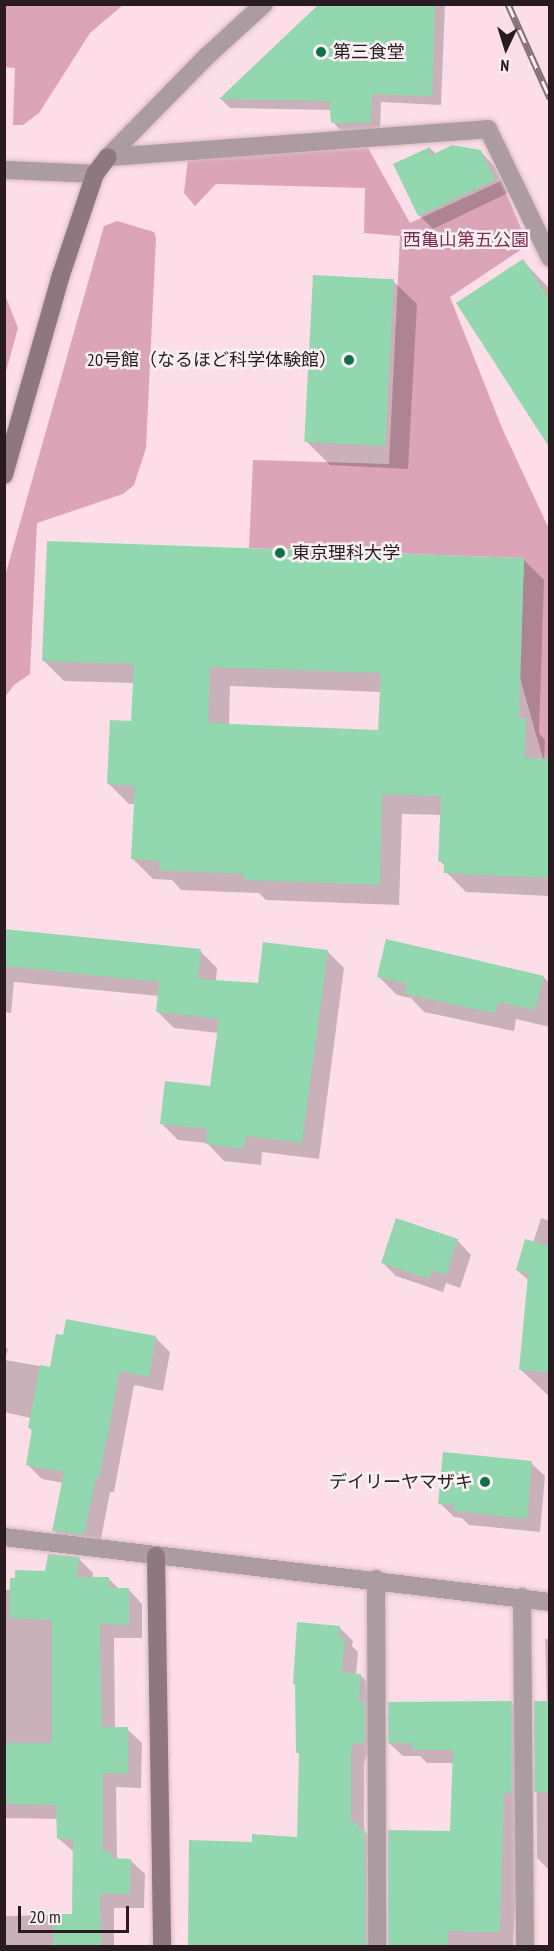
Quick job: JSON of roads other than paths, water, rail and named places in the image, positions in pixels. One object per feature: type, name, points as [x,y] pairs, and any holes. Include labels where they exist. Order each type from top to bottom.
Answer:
[{"type":"street","points":[[4,475],[61,275],[95,174],[108,157],[207,56],[264,4]]},
{"type":"street","points":[[108,157],[488,129],[549,258]]},
{"type":"street","points":[[4,170],[95,174]]},
{"type":"street","points":[[4,1537],[156,1556],[376,1579],[549,1602]]},
{"type":"street","points":[[156,1556],[162,1947]]},
{"type":"street","points":[[376,1579],[377,1947]]},
{"type":"street","points":[[522,1598],[525,1947]]},
{"type":"railway","points":[[508,4],[550,98]]},
{"type":"place","name":"第三食堂","points":[[321,52]]},
{"type":"place","name":"20号館（なるほど科学体験館）","points":[[349,360]]},
{"type":"place","name":"東京理科大学","points":[[280,553]]},
{"type":"place","name":"デイリーヤマザキ","points":[[485,1482]]},
{"type":"park label","name":"西亀山第五公園","points":[[466,240]]}]
